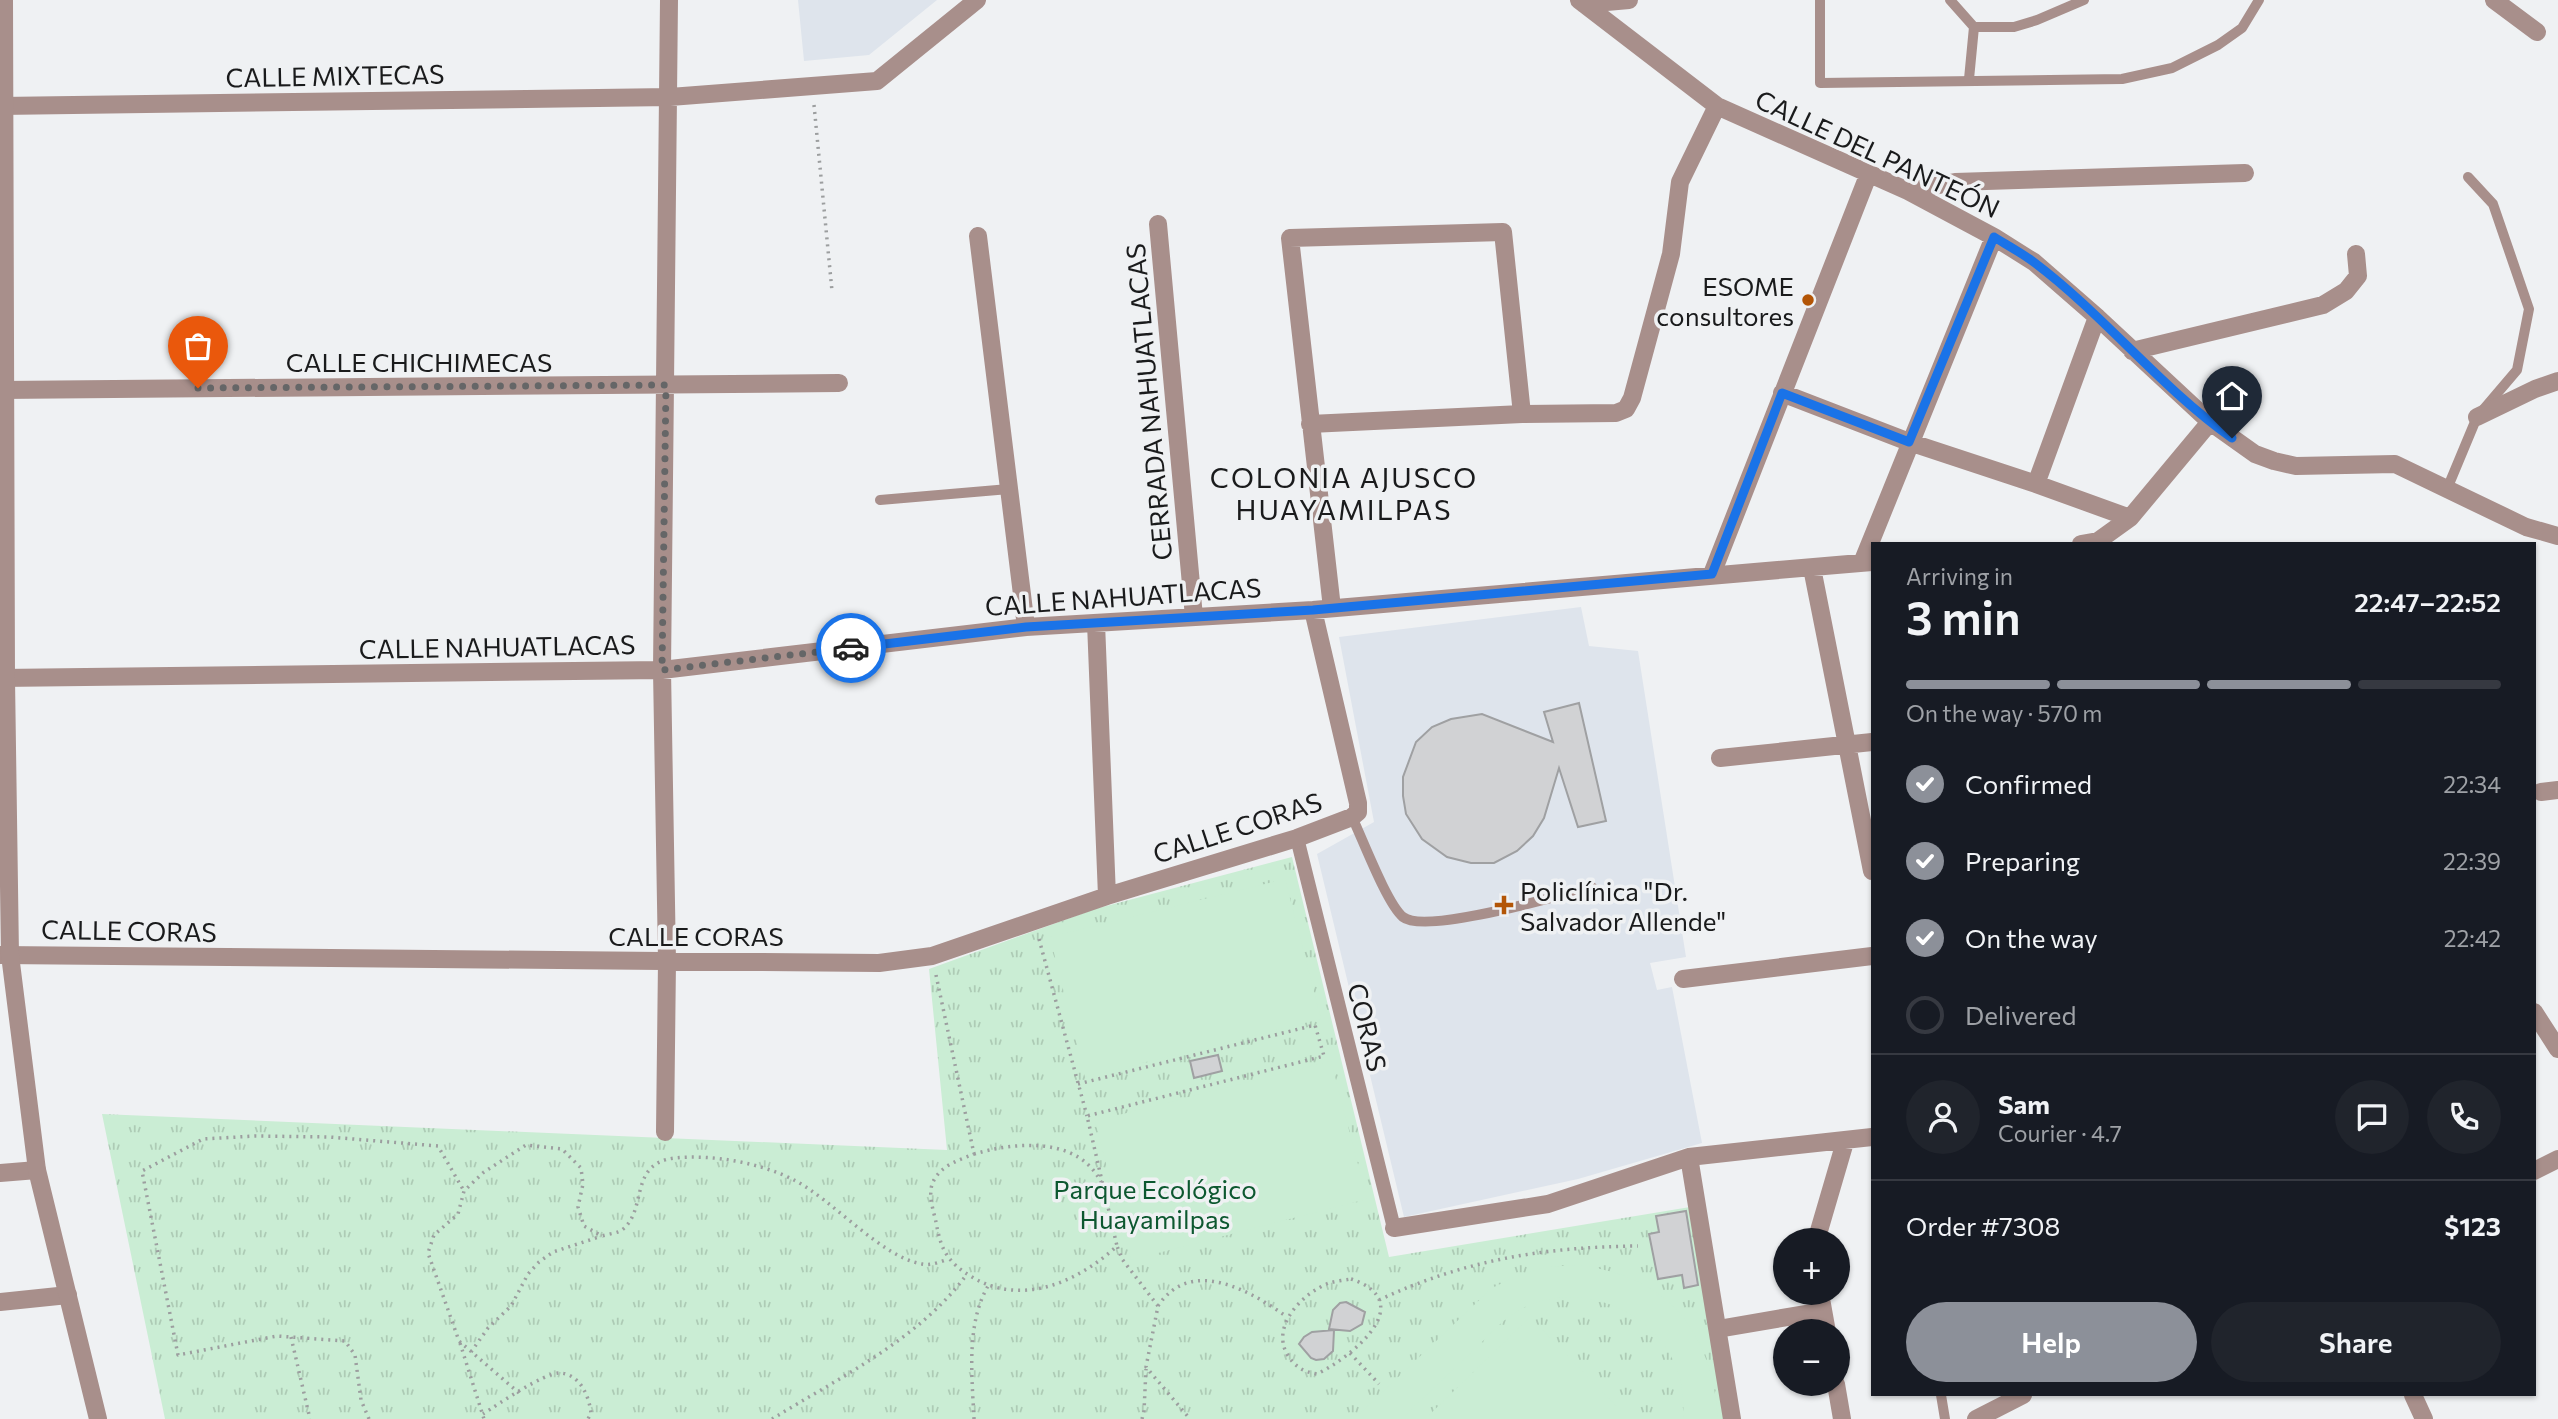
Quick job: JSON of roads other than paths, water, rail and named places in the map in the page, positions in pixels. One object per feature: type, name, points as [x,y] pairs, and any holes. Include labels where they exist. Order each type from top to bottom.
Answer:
[{"type":"street","points":[[4,0],[2,390],[5,955],[37,1170],[68,1295],[94,1419]]},
{"type":"street","points":[[665,1132],[667,961],[662,670],[669,0]]},
{"type":"street","points":[[670,97],[877,81],[977,0]]},
{"type":"street","points":[[1581,2],[1629,0]]},
{"type":"street","points":[[2494,0],[2537,32]]},
{"type":"street","name":"CALLE DEL PANTEÓN","points":[[1581,2],[1717,106],[1908,191],[1994,237],[2034,262],[2210,422],[2255,454],[2296,466],[2395,464],[2526,527],[2558,536]]},
{"type":"street","name":"CALLE MIXTECAS","points":[[2,106],[670,97]]},
{"type":"street","points":[[1310,424],[1522,414],[1616,413],[1626,409],[1632,398],[1671,254],[1680,182],[1717,106]]},
{"type":"street","points":[[1712,574],[1869,173]]},
{"type":"street","points":[[1908,191],[1955,182],[2245,173]]},
{"type":"street","name":"CERRADA NAHUATLACAS","points":[[1158,224],[1194,617]]},
{"type":"street","points":[[1332,608],[1290,238],[1503,232],[1522,414]]},
{"type":"street","points":[[978,236],[1026,627]]},
{"type":"street","points":[[1874,542],[1909,442],[1994,237]]},
{"type":"street","points":[[2132,351],[2323,305],[2346,291],[2358,276],[2356,254]]},
{"type":"street","points":[[2036,484],[2097,317]]},
{"type":"street","points":[[2477,416],[2558,381]]},
{"type":"street","name":"CALLE CHICHIMECAS","points":[[2,390],[839,383]]},
{"type":"street","points":[[1782,393],[1909,442],[2130,518]]},
{"type":"street","points":[[2092,542],[2098,541],[2130,518],[2210,422]]},
{"type":"street","name":"CALLE NAHUATLACAS","points":[[3,678],[662,670],[1026,627],[1313,610],[1867,562]]},
{"type":"street","points":[[1812,568],[1871,866]]},
{"type":"street","points":[[1313,610],[1355,810]]},
{"type":"street","points":[[1096,623],[1107,896]]},
{"type":"street","points":[[1720,758],[1871,742]]},
{"type":"street","name":"CALLE CORAS","points":[[5,955],[879,962],[932,956],[1107,896],[1297,838],[1355,810]]},
{"type":"street","name":"CORAS","points":[[1297,838],[1394,1228]]},
{"type":"street","points":[[1683,979],[1871,956]]},
{"type":"street","points":[[2536,1015],[2558,1048]]},
{"type":"street","points":[[1394,1228],[1548,1204],[1689,1157],[1871,1137]]},
{"type":"street","points":[[1820,1228],[1845,1142]]},
{"type":"street","points":[[1689,1157],[1732,1419]]},
{"type":"street","points":[[2536,1170],[2558,1159]]},
{"type":"street","points":[[0,1173],[37,1170]]},
{"type":"street","points":[[0,1302],[68,1295]]},
{"type":"street","points":[[1718,1329],[1810,1305]]},
{"type":"street","points":[[1838,1396],[1842,1419]]},
{"type":"street","points":[[1976,1419],[2021,1396]]},
{"type":"street","points":[[2413,1396],[2424,1419]]},
{"type":"lane","points":[[1820,0],[1820,83],[2122,79],[2172,68],[2218,45],[2242,29],[2259,0]]},
{"type":"lane","points":[[1950,0],[1974,26],[2014,27],[2084,0]]},
{"type":"lane","points":[[1969,79],[1974,26]]},
{"type":"lane","points":[[2447,489],[2477,416],[2517,370],[2529,309],[2493,204],[2468,177]]},
{"type":"lane","points":[[880,500],[1009,489]]},
{"type":"lane","points":[[1355,810],[1393,906],[1405,919],[1419,923],[1500,911],[1592,887]]},
{"type":"lane","points":[[1941,1396],[1945,1419]]},
{"type":"place","name":"ESOME consultores","points":[[1808,300]]},
{"type":"place","name":"Policlínica \"Dr. Salvador Allende\"","points":[[1504,905]]},
{"type":"district","name":"COLONIA AJUSCO HUAYAMILPAS","points":[[1344,493]]},
{"type":"park label","name":"Parque Ecológico Huayamilpas","points":[[1155,1203]]}]
